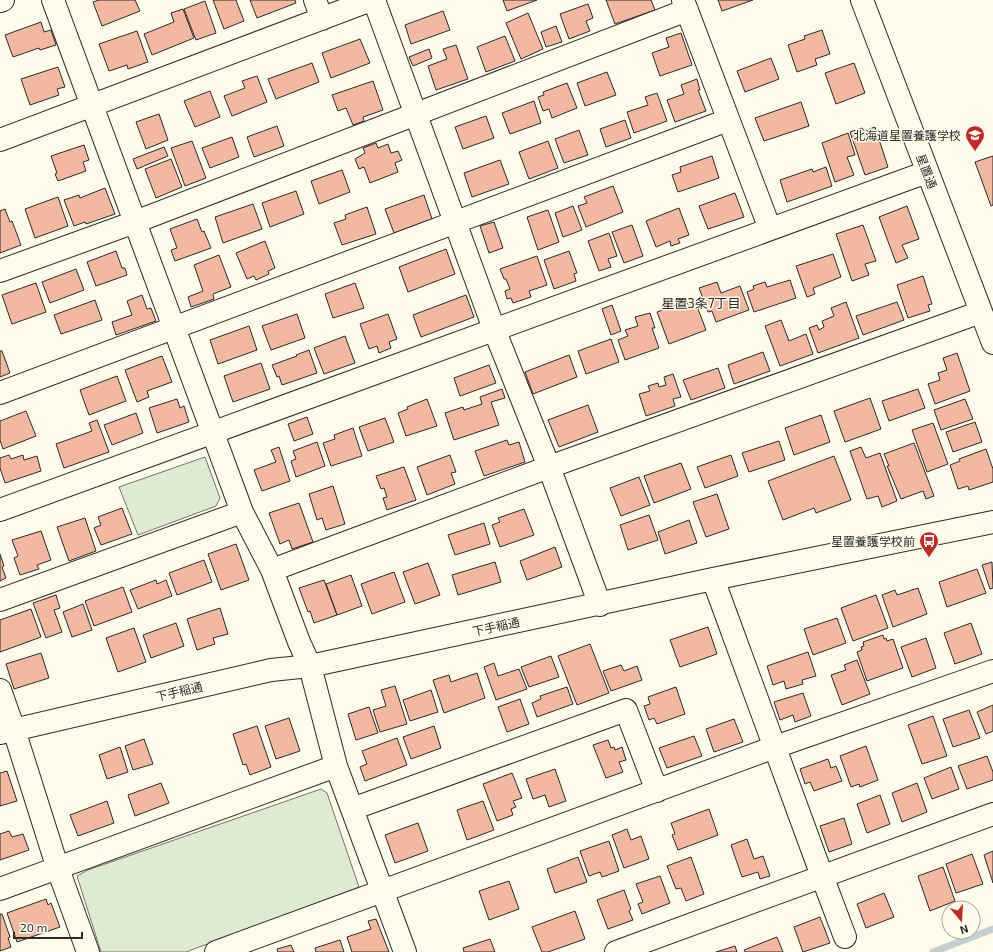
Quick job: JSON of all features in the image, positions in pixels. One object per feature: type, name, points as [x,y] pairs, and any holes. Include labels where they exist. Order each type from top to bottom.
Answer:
[{"type":"street","points":[[53,0],[242,512],[272,570],[299,642],[310,666],[336,766],[405,952]]},
{"type":"street","points":[[0,140],[92,106],[318,9],[372,0],[456,222],[494,329],[549,467],[600,604]]},
{"type":"street","name":"星置通","points":[[862,0],[993,343]]},
{"type":"street","points":[[0,271],[135,222],[415,114],[685,5],[770,229]]},
{"type":"street","points":[[0,393],[728,120]]},
{"type":"street","points":[[0,510],[212,431],[927,172]]},
{"type":"street","points":[[272,570],[549,467],[981,312]]},
{"type":"street","points":[[0,600],[242,512]]},
{"type":"street","name":"下手稲通","points":[[7,731],[271,670],[310,666],[713,579],[993,522]]},
{"type":"street","points":[[713,579],[845,937]]},
{"type":"street","points":[[216,952],[656,791],[993,671]]},
{"type":"street","points":[[0,690],[7,731],[88,952]]},
{"type":"street","points":[[352,809],[626,710],[656,791]]},
{"type":"street","points":[[0,890],[336,766]]},
{"type":"street","points":[[616,952],[993,814]]},
{"type":"green space","points":[[205,457],[220,498],[216,506],[138,535],[119,487]]},
{"type":"green space","points":[[321,789],[327,793],[359,887],[186,952],[101,952],[77,876],[88,870]]},
{"type":"building","points":[[99,0],[135,0],[140,11],[102,26],[93,2]]},
{"type":"building","points":[[213,0],[236,0],[244,21],[224,29]]},
{"type":"building","points":[[250,0],[295,0],[296,3],[257,18]]},
{"type":"building","points":[[503,0],[537,0],[507,11]]},
{"type":"building","points":[[606,0],[651,0],[655,10],[615,24]]},
{"type":"building","points":[[718,0],[753,0],[722,11]]},
{"type":"building","points":[[205,1],[216,33],[196,40],[184,9]]},
{"type":"building","points":[[588,4],[593,18],[586,21],[590,31],[569,39],[560,14]]},
{"type":"building","points":[[183,9],[194,38],[152,55],[144,34],[174,22],[171,13]]},
{"type":"building","points":[[443,11],[450,30],[411,44],[405,25]]},
{"type":"building","points":[[528,13],[543,49],[521,59],[506,23]]},
{"type":"building","points":[[41,22],[44,32],[51,30],[56,45],[40,50],[39,48],[13,57],[5,35]]},
{"type":"building","points":[[556,26],[562,42],[546,47],[541,32]]},
{"type":"building","points":[[822,30],[830,54],[815,59],[817,65],[797,72],[788,45],[805,39],[804,36]]},
{"type":"building","points":[[137,31],[148,62],[128,69],[127,65],[109,71],[99,44]]},
{"type":"building","points":[[681,33],[692,65],[660,76],[652,53],[669,47],[666,38]]},
{"type":"building","points":[[505,36],[515,61],[486,72],[477,47]]},
{"type":"building","points":[[360,39],[370,63],[331,78],[322,53]]},
{"type":"building","points":[[456,45],[468,79],[436,90],[428,66],[447,59],[443,49]]},
{"type":"building","points":[[429,49],[432,58],[413,66],[409,57]]},
{"type":"building","points":[[771,58],[779,79],[745,92],[737,71]]},
{"type":"building","points":[[312,63],[319,82],[276,99],[268,79]]},
{"type":"building","points":[[854,63],[865,93],[836,104],[825,73]]},
{"type":"building","points":[[58,67],[65,87],[57,89],[59,95],[30,105],[21,79]]},
{"type":"building","points":[[607,72],[616,95],[585,106],[577,83]]},
{"type":"building","points":[[257,76],[267,102],[232,116],[224,96],[245,88],[242,81]]},
{"type":"building","points":[[697,79],[700,90],[698,90],[706,111],[675,122],[667,100],[684,94],[681,85]]},
{"type":"building","points":[[373,81],[383,110],[363,117],[364,121],[353,125],[346,108],[338,111],[332,95]]},
{"type":"building","points":[[567,83],[577,108],[552,118],[549,109],[543,111],[538,97],[544,95],[543,92]]},
{"type":"building","points":[[210,91],[220,117],[195,127],[184,101]]},
{"type":"building","points":[[657,93],[667,121],[634,133],[627,112],[648,105],[645,97]]},
{"type":"building","points":[[534,101],[541,123],[510,134],[502,113]]},
{"type":"building","points":[[801,102],[809,126],[764,141],[755,118]]},
{"type":"building","points":[[159,114],[168,140],[146,149],[136,122]]},
{"type":"building","points":[[486,116],[494,138],[463,149],[455,127]]},
{"type":"building","points":[[625,120],[631,138],[606,147],[600,129]]},
{"type":"building","points":[[277,126],[284,146],[254,157],[247,137]]},
{"type":"building","points":[[875,127],[888,167],[865,175],[850,132],[862,128],[864,131]]},
{"type":"building","points":[[579,130],[588,155],[564,163],[555,139]]},
{"type":"building","points":[[848,133],[855,155],[847,157],[854,175],[835,182],[822,143]]},
{"type":"building","points":[[232,137],[239,157],[210,168],[202,148]]},
{"type":"building","points":[[192,141],[206,178],[185,186],[171,148]]},
{"type":"building","points":[[548,141],[558,168],[529,179],[519,152]]},
{"type":"building","points":[[376,143],[378,148],[388,144],[391,153],[398,151],[402,160],[395,163],[398,172],[370,183],[364,167],[359,169],[355,159],[365,153],[363,148]]},
{"type":"building","points":[[84,145],[89,160],[83,162],[86,171],[58,181],[51,156]]},
{"type":"building","points":[[164,147],[168,156],[137,169],[133,159]]},
{"type":"building","points":[[712,156],[719,178],[678,192],[672,175],[681,172],[680,167]]},
{"type":"building","points":[[993,156],[993,205],[991,206],[975,162]]},
{"type":"building","points":[[171,159],[182,187],[156,198],[145,169]]},
{"type":"building","points":[[500,160],[509,184],[472,197],[464,173]]},
{"type":"building","points":[[826,167],[832,186],[787,202],[780,180],[812,169],[813,172]]},
{"type":"building","points":[[342,170],[350,192],[319,204],[311,181]]},
{"type":"building","points":[[613,186],[623,212],[586,227],[578,206],[587,203],[584,197]]},
{"type":"building","points":[[105,188],[115,214],[86,224],[85,222],[74,226],[64,200],[79,195],[80,198]]},
{"type":"building","points":[[296,191],[304,214],[270,227],[262,203]]},
{"type":"building","points":[[735,193],[744,217],[708,229],[699,206]]},
{"type":"building","points":[[424,195],[432,219],[394,233],[385,209]]},
{"type":"building","points":[[58,197],[68,226],[35,238],[25,209]]},
{"type":"building","points":[[253,204],[262,229],[223,243],[215,217]]},
{"type":"building","points":[[573,206],[582,230],[563,237],[555,213]]},
{"type":"building","points":[[907,206],[919,239],[902,245],[908,258],[896,263],[879,217]]},
{"type":"building","points":[[367,207],[376,234],[342,245],[334,223],[346,219],[345,215]]},
{"type":"building","points":[[679,208],[689,235],[678,239],[680,243],[671,246],[670,241],[656,247],[646,221]]},
{"type":"building","points":[[5,209],[10,222],[12,221],[21,245],[0,253],[0,211]]},
{"type":"building","points":[[548,210],[559,242],[538,250],[527,217]]},
{"type":"building","points":[[197,219],[211,248],[175,261],[171,250],[177,248],[170,229]]},
{"type":"building","points":[[494,222],[503,248],[489,253],[480,226]]},
{"type":"building","points":[[632,225],[643,256],[624,263],[612,232]]},
{"type":"building","points":[[863,225],[876,261],[865,264],[869,275],[852,281],[836,234]]},
{"type":"building","points":[[609,233],[617,256],[608,259],[611,267],[599,271],[588,241]]},
{"type":"building","points":[[265,241],[275,268],[268,271],[269,274],[256,280],[254,276],[247,279],[236,253]]},
{"type":"building","points":[[446,249],[455,274],[408,292],[399,267]]},
{"type":"building","points":[[116,251],[122,268],[125,268],[127,275],[96,286],[87,262]]},
{"type":"building","points":[[569,251],[577,273],[574,274],[576,281],[554,289],[544,260]]},
{"type":"building","points":[[833,254],[841,277],[813,288],[815,294],[807,297],[796,266]]},
{"type":"building","points":[[219,255],[231,287],[213,294],[214,299],[191,307],[188,297],[203,291],[194,265]]},
{"type":"building","points":[[537,256],[547,285],[529,291],[531,297],[513,303],[511,298],[507,299],[505,291],[510,289],[500,269]]},
{"type":"building","points":[[76,269],[84,290],[50,303],[42,282]]},
{"type":"building","points":[[923,276],[932,304],[928,305],[930,311],[908,318],[897,285]]},
{"type":"building","points":[[790,280],[796,298],[754,312],[747,292],[754,289],[753,286],[765,282],[767,287]]},
{"type":"building","points":[[717,282],[721,293],[740,286],[749,310],[716,322],[712,311],[708,312],[699,288]]},
{"type":"building","points":[[36,283],[46,312],[12,324],[2,295]]},
{"type":"building","points":[[355,283],[364,308],[333,318],[325,294]]},
{"type":"building","points":[[142,295],[147,309],[151,308],[156,321],[116,335],[112,322],[132,315],[127,301]]},
{"type":"building","points":[[466,295],[474,317],[421,337],[413,315]]},
{"type":"building","points":[[95,300],[102,320],[61,334],[54,315]]},
{"type":"building","points":[[695,301],[706,330],[669,344],[657,312],[685,302],[686,304]]},
{"type":"building","points":[[846,302],[859,338],[818,353],[809,328],[817,325],[819,330],[824,327],[822,321],[834,316],[831,308]]},
{"type":"building","points":[[897,302],[904,320],[863,335],[856,316]]},
{"type":"building","points":[[612,305],[621,331],[611,335],[602,309]]},
{"type":"building","points":[[650,313],[655,328],[652,328],[659,348],[625,360],[618,340],[628,336],[625,330],[638,326],[635,317]]},
{"type":"building","points":[[297,314],[305,338],[271,350],[262,326]]},
{"type":"building","points":[[388,314],[397,339],[389,342],[391,348],[379,353],[377,346],[369,349],[360,324]]},
{"type":"building","points":[[781,320],[789,341],[806,334],[813,354],[780,366],[765,326]]},
{"type":"building","points":[[249,326],[257,350],[218,364],[210,340]]},
{"type":"building","points":[[345,336],[355,363],[324,374],[314,348]]},
{"type":"building","points":[[611,339],[619,362],[586,374],[578,351]]},
{"type":"building","points":[[309,350],[317,373],[282,385],[279,376],[277,377],[272,365]]},
{"type":"building","points":[[0,351],[2,351],[10,373],[0,377]]},
{"type":"building","points":[[763,352],[770,371],[734,384],[728,365]]},
{"type":"building","points":[[957,353],[970,391],[935,404],[928,384],[940,380],[938,373],[947,370],[943,358]]},
{"type":"building","points":[[569,355],[577,377],[533,394],[525,372]]},
{"type":"building","points":[[162,356],[172,382],[147,391],[149,397],[137,402],[125,370]]},
{"type":"building","points":[[261,363],[270,389],[233,402],[224,376]]},
{"type":"building","points":[[489,365],[496,383],[460,396],[454,378]]},
{"type":"building","points":[[718,368],[725,388],[691,400],[683,380]]},
{"type":"building","points":[[673,374],[681,397],[673,399],[675,406],[646,416],[639,394],[650,391],[648,386],[658,383],[659,387],[666,385],[664,377]]},
{"type":"building","points":[[117,376],[126,401],[89,415],[80,390]]},
{"type":"building","points":[[502,389],[505,398],[491,402],[499,425],[454,440],[445,413],[463,407],[464,410],[482,404],[480,397]]},
{"type":"building","points":[[918,389],[925,408],[889,421],[882,401]]},
{"type":"building","points":[[870,398],[881,429],[845,442],[834,411]]},
{"type":"building","points":[[177,399],[180,408],[184,406],[189,422],[157,433],[149,408]]},
{"type":"building","points":[[427,399],[437,426],[406,436],[398,413],[408,409],[407,407]]},
{"type":"building","points":[[965,399],[973,419],[941,430],[934,410]]},
{"type":"building","points":[[588,405],[598,432],[559,447],[548,420]]},
{"type":"building","points":[[26,411],[36,436],[3,449],[0,440],[0,421]]},
{"type":"building","points":[[136,413],[143,433],[112,445],[104,425]]},
{"type":"building","points":[[821,415],[830,442],[794,455],[785,428]]},
{"type":"building","points":[[307,417],[313,434],[294,441],[288,424]]},
{"type":"building","points":[[385,418],[394,442],[368,451],[359,427]]},
{"type":"building","points":[[97,420],[109,452],[64,468],[56,444],[92,431],[89,423]]},
{"type":"building","points":[[975,422],[982,442],[953,452],[946,432]]},
{"type":"building","points":[[933,423],[948,464],[927,472],[912,430]]},
{"type":"building","points":[[353,428],[362,456],[331,466],[323,443],[335,439],[334,435]]},
{"type":"building","points":[[507,440],[509,445],[519,442],[525,462],[484,476],[475,451]]},
{"type":"building","points":[[779,441],[785,460],[749,472],[742,453]]},
{"type":"building","points":[[317,442],[325,466],[296,477],[291,461],[296,459],[293,451]]},
{"type":"building","points":[[914,443],[934,496],[926,499],[923,491],[901,499],[887,466],[889,466],[884,454]]},
{"type":"building","points":[[279,447],[290,481],[262,491],[254,470],[276,462],[271,450]]},
{"type":"building","points":[[861,447],[866,458],[880,453],[897,501],[882,507],[878,496],[867,499],[850,451]]},
{"type":"building","points":[[986,449],[993,469],[993,482],[969,490],[968,486],[958,489],[950,465],[960,461],[959,459]]},
{"type":"building","points":[[9,455],[11,459],[23,455],[24,460],[37,456],[41,471],[5,483],[0,468],[0,458]]},
{"type":"building","points":[[450,455],[456,472],[451,473],[455,484],[427,495],[417,467]]},
{"type":"building","points":[[731,455],[738,476],[705,488],[697,467]]},
{"type":"building","points":[[834,456],[851,500],[816,513],[814,508],[783,520],[768,481]]},
{"type":"building","points":[[681,463],[691,489],[654,503],[644,476]]},
{"type":"building","points":[[404,467],[416,500],[387,510],[383,498],[387,497],[384,488],[381,489],[376,476]]},
{"type":"building","points":[[639,477],[650,505],[621,516],[610,488]]},
{"type":"building","points":[[333,486],[345,524],[326,530],[322,518],[317,520],[309,494]]},
{"type":"building","points":[[717,494],[729,529],[706,537],[693,502]]},
{"type":"building","points":[[299,503],[313,542],[292,549],[289,540],[280,544],[269,513]]},
{"type":"building","points":[[122,508],[132,534],[101,545],[94,528],[101,525],[98,517]]},
{"type":"building","points":[[524,509],[534,535],[500,547],[492,525],[500,522],[498,518]]},
{"type":"building","points":[[649,515],[658,540],[628,550],[620,525]]},
{"type":"building","points":[[85,518],[96,551],[69,561],[57,527]]},
{"type":"building","points":[[689,520],[697,543],[665,554],[658,532]]},
{"type":"building","points":[[484,523],[490,544],[455,555],[448,535]]},
{"type":"building","points":[[41,531],[51,560],[37,565],[39,569],[20,575],[14,558],[18,556],[12,540]]},
{"type":"building","points":[[236,544],[249,580],[221,590],[208,554]]},
{"type":"building","points":[[555,547],[562,567],[527,580],[520,561]]},
{"type":"building","points":[[0,554],[4,566],[2,567],[6,578],[0,581]]},
{"type":"building","points":[[204,560],[212,582],[177,595],[169,573]]},
{"type":"building","points":[[495,562],[501,582],[458,595],[452,575]]},
{"type":"building","points":[[992,562],[993,588],[990,589],[982,565]]},
{"type":"building","points":[[428,563],[440,595],[415,604],[403,572]]},
{"type":"building","points":[[977,569],[986,593],[947,607],[939,582]]},
{"type":"building","points":[[394,572],[405,602],[372,614],[361,584]]},
{"type":"building","points":[[351,575],[362,606],[337,615],[326,584]]},
{"type":"building","points":[[156,580],[157,584],[166,580],[172,596],[138,609],[130,590]]},
{"type":"building","points":[[324,580],[337,615],[314,623],[299,588]]},
{"type":"building","points":[[123,587],[132,612],[94,626],[85,601]]},
{"type":"building","points":[[918,588],[927,614],[893,627],[882,595],[895,590],[897,595]]},
{"type":"building","points":[[56,595],[60,608],[54,610],[62,632],[46,638],[33,603]]},
{"type":"building","points":[[876,595],[888,628],[853,641],[841,608]]},
{"type":"building","points":[[83,604],[92,630],[72,637],[63,612]]},
{"type":"building","points":[[220,608],[228,634],[213,638],[215,644],[197,650],[187,619]]},
{"type":"building","points":[[31,609],[41,637],[0,652],[0,620]]},
{"type":"building","points":[[837,618],[846,643],[813,655],[804,629]]},
{"type":"building","points":[[176,623],[184,646],[151,658],[143,635]]},
{"type":"building","points":[[971,623],[982,654],[955,664],[944,633]]},
{"type":"building","points":[[708,627],[717,654],[680,667],[670,640]]},
{"type":"building","points":[[134,628],[146,662],[118,672],[106,638]]},
{"type":"building","points":[[883,635],[884,639],[886,638],[887,641],[893,639],[903,668],[867,681],[857,652],[862,650],[861,647],[864,646],[863,642]]},
{"type":"building","points":[[926,638],[936,668],[912,677],[901,647]]},
{"type":"building","points":[[590,644],[609,693],[577,705],[558,656]]},
{"type":"building","points":[[808,652],[816,676],[802,680],[803,684],[786,689],[784,681],[773,685],[767,666]]},
{"type":"building","points":[[41,653],[49,678],[14,689],[6,664]]},
{"type":"building","points":[[551,656],[559,677],[529,687],[521,667]]},
{"type":"building","points":[[857,660],[870,694],[842,705],[831,675],[846,670],[844,665]]},
{"type":"building","points":[[494,663],[498,676],[519,669],[527,689],[496,700],[484,667]]},
{"type":"building","points":[[621,665],[624,671],[637,666],[642,680],[611,691],[603,671]]},
{"type":"building","points":[[477,673],[485,698],[444,713],[433,680],[449,675],[451,682]]},
{"type":"building","points":[[395,686],[407,724],[380,732],[373,710],[386,706],[381,690]]},
{"type":"building","points":[[567,687],[573,704],[537,717],[532,703],[541,699],[540,696]]},
{"type":"building","points":[[676,687],[685,714],[657,724],[654,718],[649,720],[644,706],[650,704],[648,697]]},
{"type":"building","points":[[431,690],[438,712],[410,721],[403,700]]},
{"type":"building","points":[[803,693],[811,716],[795,722],[793,715],[780,720],[774,702]]},
{"type":"building","points":[[520,699],[529,724],[507,732],[498,707]]},
{"type":"building","points":[[993,705],[993,731],[986,734],[977,712]]},
{"type":"building","points":[[369,707],[378,733],[356,740],[348,714]]},
{"type":"building","points":[[969,710],[980,738],[953,747],[943,719]]},
{"type":"building","points":[[933,716],[947,756],[922,764],[908,725]]},
{"type":"building","points":[[289,718],[300,751],[276,759],[265,726]]},
{"type":"building","points":[[734,719],[743,742],[714,752],[706,729]]},
{"type":"building","points":[[257,726],[271,767],[250,775],[246,764],[243,765],[233,734]]},
{"type":"building","points":[[434,726],[441,748],[411,759],[403,737]]},
{"type":"building","points":[[694,736],[702,756],[667,768],[659,748]]},
{"type":"building","points":[[397,738],[407,765],[365,781],[360,767],[367,764],[362,751]]},
{"type":"building","points":[[144,739],[153,764],[133,770],[125,746]]},
{"type":"building","points":[[608,740],[611,748],[614,747],[615,750],[622,747],[626,760],[619,762],[623,772],[606,778],[593,745]]},
{"type":"building","points":[[866,746],[878,780],[860,787],[859,784],[851,787],[840,756]]},
{"type":"building","points":[[120,747],[128,772],[107,779],[99,755]]},
{"type":"building","points":[[987,756],[993,772],[993,780],[967,789],[958,766]]},
{"type":"building","points":[[828,759],[831,768],[836,766],[842,781],[814,791],[810,782],[805,784],[800,769]]},
{"type":"building","points":[[951,767],[959,789],[932,799],[924,778]]},
{"type":"building","points":[[555,769],[566,801],[549,807],[545,795],[533,799],[526,779]]},
{"type":"building","points":[[7,771],[17,801],[0,806],[0,773]]},
{"type":"building","points":[[512,773],[522,798],[513,801],[516,807],[511,809],[513,815],[497,821],[483,784]]},
{"type":"building","points":[[161,783],[169,803],[135,816],[128,795]]},
{"type":"building","points":[[917,783],[927,812],[902,822],[892,793]]},
{"type":"building","points":[[880,795],[890,824],[867,833],[857,804]]},
{"type":"building","points":[[107,801],[114,823],[78,836],[70,815]]},
{"type":"building","points":[[483,801],[494,830],[467,840],[457,810]]},
{"type":"building","points":[[709,809],[718,835],[678,850],[672,835],[675,834],[671,823]]},
{"type":"building","points":[[844,818],[852,844],[829,852],[820,826]]},
{"type":"building","points":[[418,823],[428,851],[395,863],[385,835]]},
{"type":"building","points":[[627,829],[631,840],[641,836],[649,859],[624,868],[612,835]]},
{"type":"building","points":[[9,831],[12,837],[23,834],[29,850],[0,860],[0,834]]},
{"type":"building","points":[[747,839],[754,859],[763,856],[770,876],[760,879],[758,872],[742,877],[731,845]]},
{"type":"building","points":[[609,841],[619,871],[602,877],[600,872],[589,876],[580,851]]},
{"type":"building","points":[[993,851],[993,883],[984,855]]},
{"type":"building","points":[[972,854],[983,884],[956,893],[946,864]]},
{"type":"building","points":[[578,857],[587,882],[555,893],[547,869]]},
{"type":"building","points":[[691,857],[704,894],[686,901],[681,888],[676,889],[667,866]]},
{"type":"building","points":[[943,867],[955,900],[941,900],[941,907],[930,911],[918,876]]},
{"type":"building","points":[[660,876],[670,903],[642,914],[638,904],[643,902],[636,884]]},
{"type":"building","points":[[509,881],[519,909],[489,920],[479,891]]},
{"type":"building","points":[[624,890],[631,909],[629,911],[633,920],[608,929],[597,900]]},
{"type":"building","points":[[884,893],[894,917],[866,928],[857,904]]},
{"type":"building","points":[[46,899],[48,905],[51,903],[60,927],[17,942],[7,913]]},
{"type":"building","points":[[575,911],[585,939],[548,952],[542,952],[532,927]]},
{"type":"building","points":[[0,914],[2,914],[10,937],[8,938],[11,947],[0,951]]},
{"type":"building","points":[[820,917],[830,943],[803,952],[794,927]]},
{"type":"building","points":[[376,919],[389,952],[352,952],[347,937],[371,929],[368,921]]},
{"type":"building","points":[[777,937],[783,952],[745,952],[744,950]]},
{"type":"building","points":[[490,939],[495,952],[464,952],[463,948]]},
{"type":"building","points":[[340,940],[344,952],[316,952],[315,948]]},
{"type":"building","points":[[291,945],[294,952],[278,952],[277,949]]},
{"type":"building","points":[[735,946],[737,952],[716,952]]},
{"type":"waterway","points":[[933,952],[993,929]]},
{"type":"place","name":"北海道星置養護学校","points":[[975,152]]},
{"type":"place","name":"星置養護学校前","points":[[929,558]]},
{"type":"district","name":"星置3条7丁目","points":[[701,303]]}]
